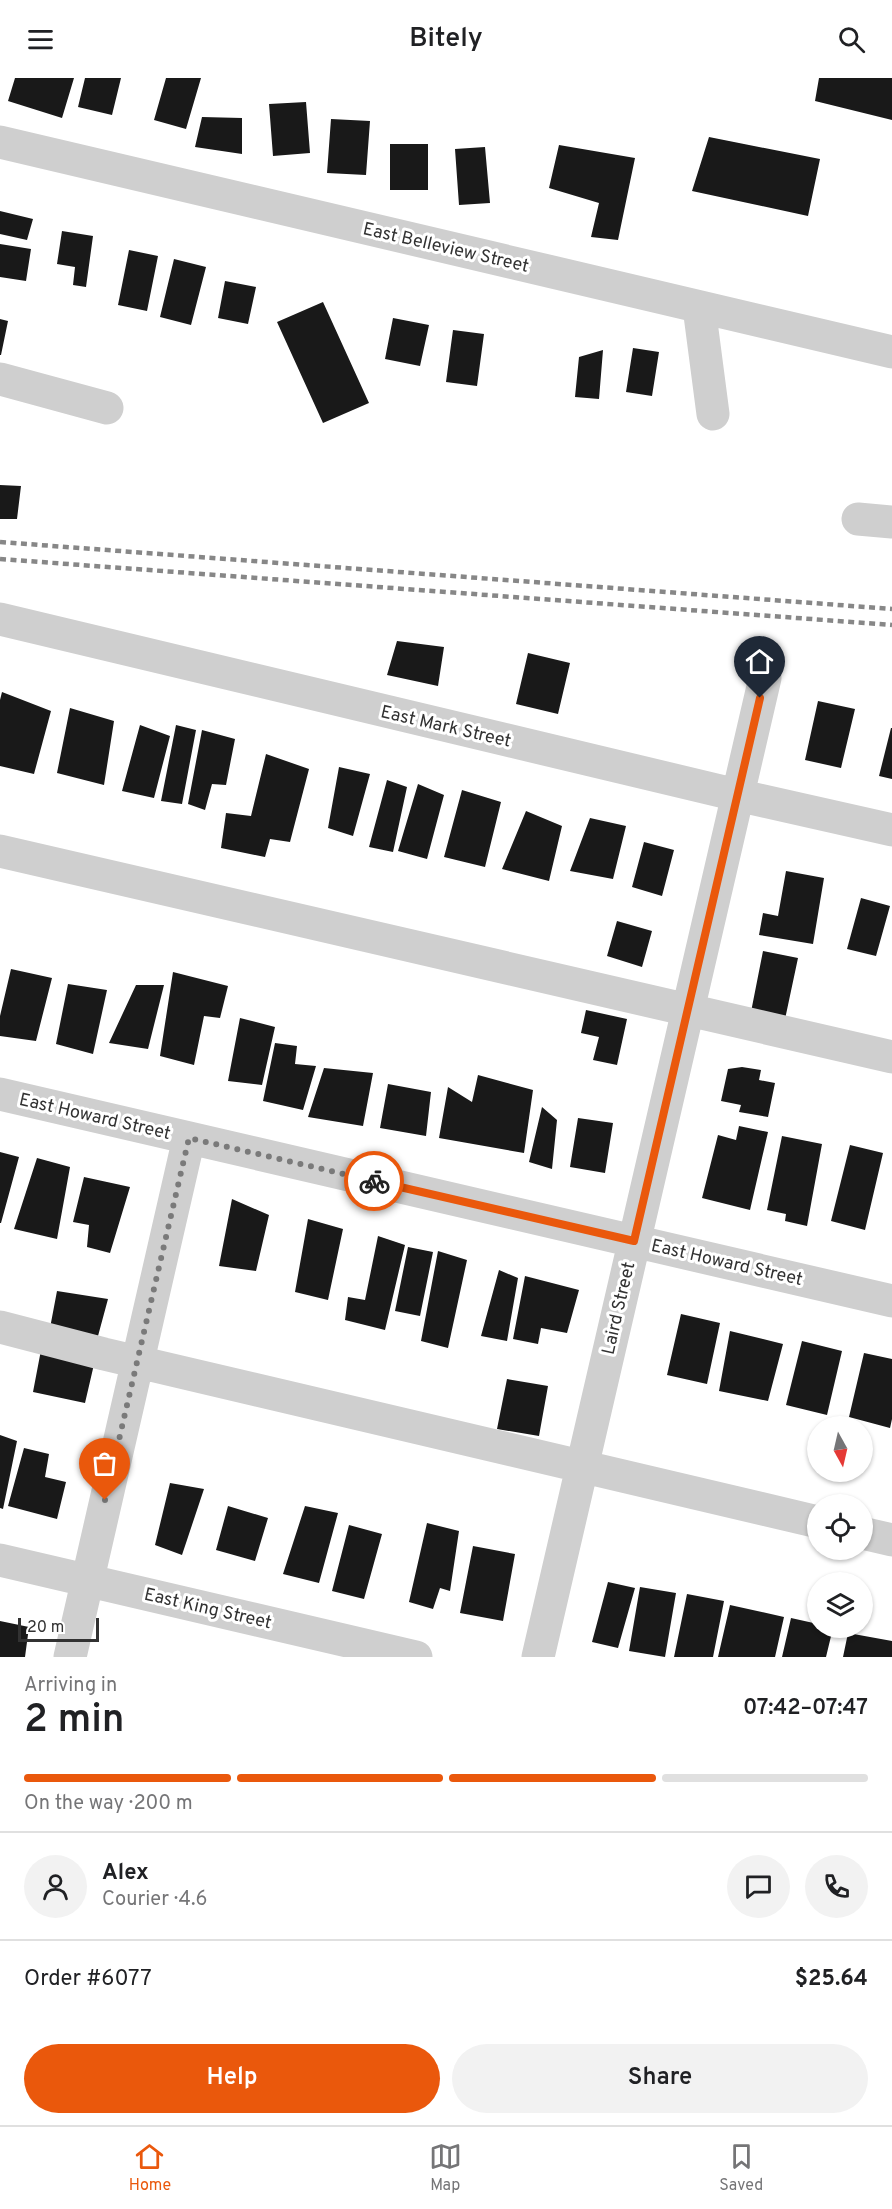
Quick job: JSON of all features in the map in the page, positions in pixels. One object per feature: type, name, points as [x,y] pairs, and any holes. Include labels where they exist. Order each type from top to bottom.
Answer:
[{"type":"street","name":"East Belleview Street","points":[[0,142],[892,352]]},
{"type":"street","points":[[699,307],[713,414]]},
{"type":"street","points":[[0,379],[107,408]]},
{"type":"street","points":[[858,519],[892,522]]},
{"type":"street","name":"East Mark Street","points":[[0,619],[736,795],[892,830]]},
{"type":"street","name":"Laird Street","points":[[538,1657],[736,795],[765,678]]},
{"type":"street","points":[[0,851],[892,1057]]},
{"type":"street","name":"East Howard Street","points":[[0,1094],[892,1301]]},
{"type":"street","points":[[70,1657],[189,1138]]},
{"type":"street","points":[[0,1327],[807,1519]]},
{"type":"street","points":[[873,1536],[892,1540]]},
{"type":"street","name":"East King Street","points":[[0,1560],[416,1657]]},
{"type":"building","points":[[15,78],[74,78],[62,118],[8,101]]},
{"type":"building","points":[[85,78],[121,78],[112,115],[78,107]]},
{"type":"building","points":[[166,78],[201,78],[186,129],[154,120]]},
{"type":"building","points":[[819,78],[892,78],[892,120],[815,101]]},
{"type":"building","points":[[306,102],[310,153],[273,156],[269,104]]},
{"type":"building","points":[[202,117],[242,118],[242,154],[195,147]]},
{"type":"building","points":[[331,119],[370,121],[366,175],[327,173]]},
{"type":"building","points":[[709,137],[820,159],[808,216],[692,191]]},
{"type":"building","points":[[390,144],[428,144],[428,190],[390,190]]},
{"type":"building","points":[[559,145],[635,158],[618,240],[591,237],[599,203],[549,188]]},
{"type":"building","points":[[485,147],[490,203],[459,205],[455,149]]},
{"type":"building","points":[[0,211],[33,219],[27,240],[0,234]]},
{"type":"building","points":[[62,231],[93,236],[86,287],[73,285],[75,267],[57,264]]},
{"type":"building","points":[[0,244],[31,249],[26,281],[0,277]]},
{"type":"building","points":[[129,250],[158,256],[147,311],[118,305]]},
{"type":"building","points":[[174,259],[206,267],[191,325],[160,317]]},
{"type":"building","points":[[225,281],[256,287],[248,324],[218,318]]},
{"type":"building","points":[[323,302],[369,403],[323,423],[277,322]]},
{"type":"building","points":[[393,318],[429,325],[420,366],[385,359]]},
{"type":"building","points":[[0,319],[8,321],[1,355],[0,355]]},
{"type":"building","points":[[453,330],[484,334],[477,386],[446,382]]},
{"type":"building","points":[[633,348],[659,352],[652,396],[626,392]]},
{"type":"building","points":[[603,350],[599,399],[575,397],[579,357]]},
{"type":"building","points":[[0,485],[21,486],[17,519],[0,519]]},
{"type":"building","points":[[397,641],[444,647],[438,686],[387,675]]},
{"type":"building","points":[[528,653],[570,663],[558,714],[516,704]]},
{"type":"building","points":[[2,692],[51,711],[34,774],[0,766]]},
{"type":"building","points":[[818,701],[855,709],[841,768],[805,760]]},
{"type":"building","points":[[70,708],[114,721],[104,785],[57,773]]},
{"type":"building","points":[[140,725],[170,736],[154,798],[122,791]]},
{"type":"building","points":[[176,725],[196,730],[182,804],[161,801]]},
{"type":"building","points":[[892,728],[892,779],[879,776]]},
{"type":"building","points":[[202,730],[235,739],[226,785],[212,784],[205,810],[188,804]]},
{"type":"building","points":[[266,754],[309,769],[290,842],[270,839],[265,857],[221,848],[226,813],[251,816]]},
{"type":"building","points":[[339,767],[370,774],[353,836],[328,828]]},
{"type":"building","points":[[387,780],[407,787],[393,852],[369,847]]},
{"type":"building","points":[[418,784],[444,795],[427,859],[398,851]]},
{"type":"building","points":[[462,790],[501,802],[485,867],[444,857]]},
{"type":"building","points":[[526,811],[562,826],[549,881],[502,869]]},
{"type":"building","points":[[590,818],[626,826],[613,879],[570,871]]},
{"type":"building","points":[[644,842],[674,850],[662,896],[632,887]]},
{"type":"building","points":[[786,871],[824,878],[813,944],[759,935],[763,913],[778,916]]},
{"type":"building","points":[[861,898],[890,906],[876,956],[847,949]]},
{"type":"building","points":[[617,921],[652,931],[642,967],[607,956]]},
{"type":"building","points":[[763,951],[798,958],[784,1024],[750,1017]]},
{"type":"building","points":[[11,969],[52,978],[36,1041],[0,1036],[0,1016]]},
{"type":"building","points":[[173,972],[228,986],[220,1018],[204,1016],[194,1065],[160,1056]]},
{"type":"building","points":[[68,984],[107,990],[93,1054],[56,1044]]},
{"type":"building","points":[[136,985],[164,985],[148,1049],[109,1043]]},
{"type":"building","points":[[586,1010],[627,1019],[617,1065],[593,1060],[599,1037],[581,1033]]},
{"type":"building","points":[[240,1018],[275,1027],[262,1085],[228,1081]]},
{"type":"building","points":[[275,1043],[297,1046],[295,1064],[316,1066],[303,1110],[263,1101]]},
{"type":"building","points":[[742,1067],[761,1070],[759,1080],[775,1083],[768,1117],[739,1112],[741,1105],[721,1101],[728,1069]]},
{"type":"building","points":[[324,1068],[373,1073],[363,1126],[308,1117]]},
{"type":"building","points":[[478,1075],[533,1090],[524,1153],[439,1138],[448,1087],[472,1102]]},
{"type":"building","points":[[388,1084],[431,1092],[426,1136],[380,1128]]},
{"type":"building","points":[[542,1107],[557,1120],[552,1169],[529,1162]]},
{"type":"building","points":[[578,1118],[613,1123],[605,1173],[570,1167]]},
{"type":"building","points":[[739,1126],[768,1132],[750,1210],[702,1198],[718,1135],[736,1140]]},
{"type":"building","points":[[782,1136],[822,1144],[807,1226],[785,1221],[786,1214],[767,1210]]},
{"type":"building","points":[[850,1145],[883,1153],[865,1230],[831,1221]]},
{"type":"building","points":[[0,1152],[19,1157],[1,1223],[0,1223]]},
{"type":"building","points":[[37,1158],[70,1167],[57,1239],[14,1229]]},
{"type":"building","points":[[84,1177],[130,1187],[110,1253],[87,1247],[89,1225],[73,1222]]},
{"type":"building","points":[[232,1199],[269,1215],[256,1271],[219,1266]]},
{"type":"building","points":[[308,1219],[343,1229],[328,1300],[295,1292]]},
{"type":"building","points":[[378,1236],[405,1245],[385,1330],[345,1320],[348,1297],[365,1300]]},
{"type":"building","points":[[408,1247],[433,1252],[420,1316],[395,1311]]},
{"type":"building","points":[[438,1251],[467,1260],[448,1348],[421,1341]]},
{"type":"building","points":[[499,1270],[518,1278],[507,1341],[481,1336]]},
{"type":"building","points":[[525,1276],[579,1290],[567,1333],[541,1328],[538,1344],[513,1339]]},
{"type":"building","points":[[57,1291],[108,1299],[98,1336],[50,1328]]},
{"type":"building","points":[[681,1314],[720,1323],[707,1384],[667,1375]]},
{"type":"building","points":[[730,1331],[783,1344],[768,1401],[719,1391]]},
{"type":"building","points":[[802,1341],[842,1351],[827,1415],[786,1405]]},
{"type":"building","points":[[41,1350],[95,1360],[85,1403],[33,1392]]},
{"type":"building","points":[[864,1353],[892,1359],[890,1428],[873,1423],[873,1416],[849,1416]]},
{"type":"building","points":[[507,1379],[548,1386],[539,1436],[497,1429]]},
{"type":"building","points":[[0,1435],[17,1441],[3,1509],[0,1508]]},
{"type":"building","points":[[24,1448],[49,1454],[45,1477],[66,1482],[57,1519],[8,1506]]},
{"type":"building","points":[[170,1483],[204,1489],[182,1555],[155,1545]]},
{"type":"building","points":[[228,1506],[268,1518],[255,1561],[216,1550]]},
{"type":"building","points":[[305,1506],[338,1513],[319,1583],[283,1574]]},
{"type":"building","points":[[427,1523],[459,1531],[450,1591],[440,1588],[433,1609],[409,1602]]},
{"type":"building","points":[[349,1525],[382,1534],[364,1599],[332,1591]]},
{"type":"building","points":[[473,1546],[515,1554],[503,1621],[460,1613]]},
{"type":"building","points":[[608,1582],[635,1588],[618,1648],[592,1642]]},
{"type":"building","points":[[640,1587],[676,1593],[665,1657],[629,1651]]},
{"type":"building","points":[[687,1594],[724,1601],[713,1657],[674,1657]]},
{"type":"building","points":[[730,1605],[784,1617],[775,1657],[718,1657]]},
{"type":"building","points":[[791,1618],[807,1622],[807,1638],[831,1638],[826,1657],[782,1657]]},
{"type":"building","points":[[0,1621],[29,1627],[25,1657],[0,1657]]},
{"type":"building","points":[[847,1638],[873,1638],[892,1641],[892,1657],[843,1657]]},
{"type":"railway","points":[[0,542],[892,609]]},
{"type":"railway","points":[[0,559],[892,625]]},
{"type":"way so far","points":[[105,1500],[189,1138],[374,1181]]},
{"type":"route","points":[[374,1181],[634,1241],[760,698]]}]
